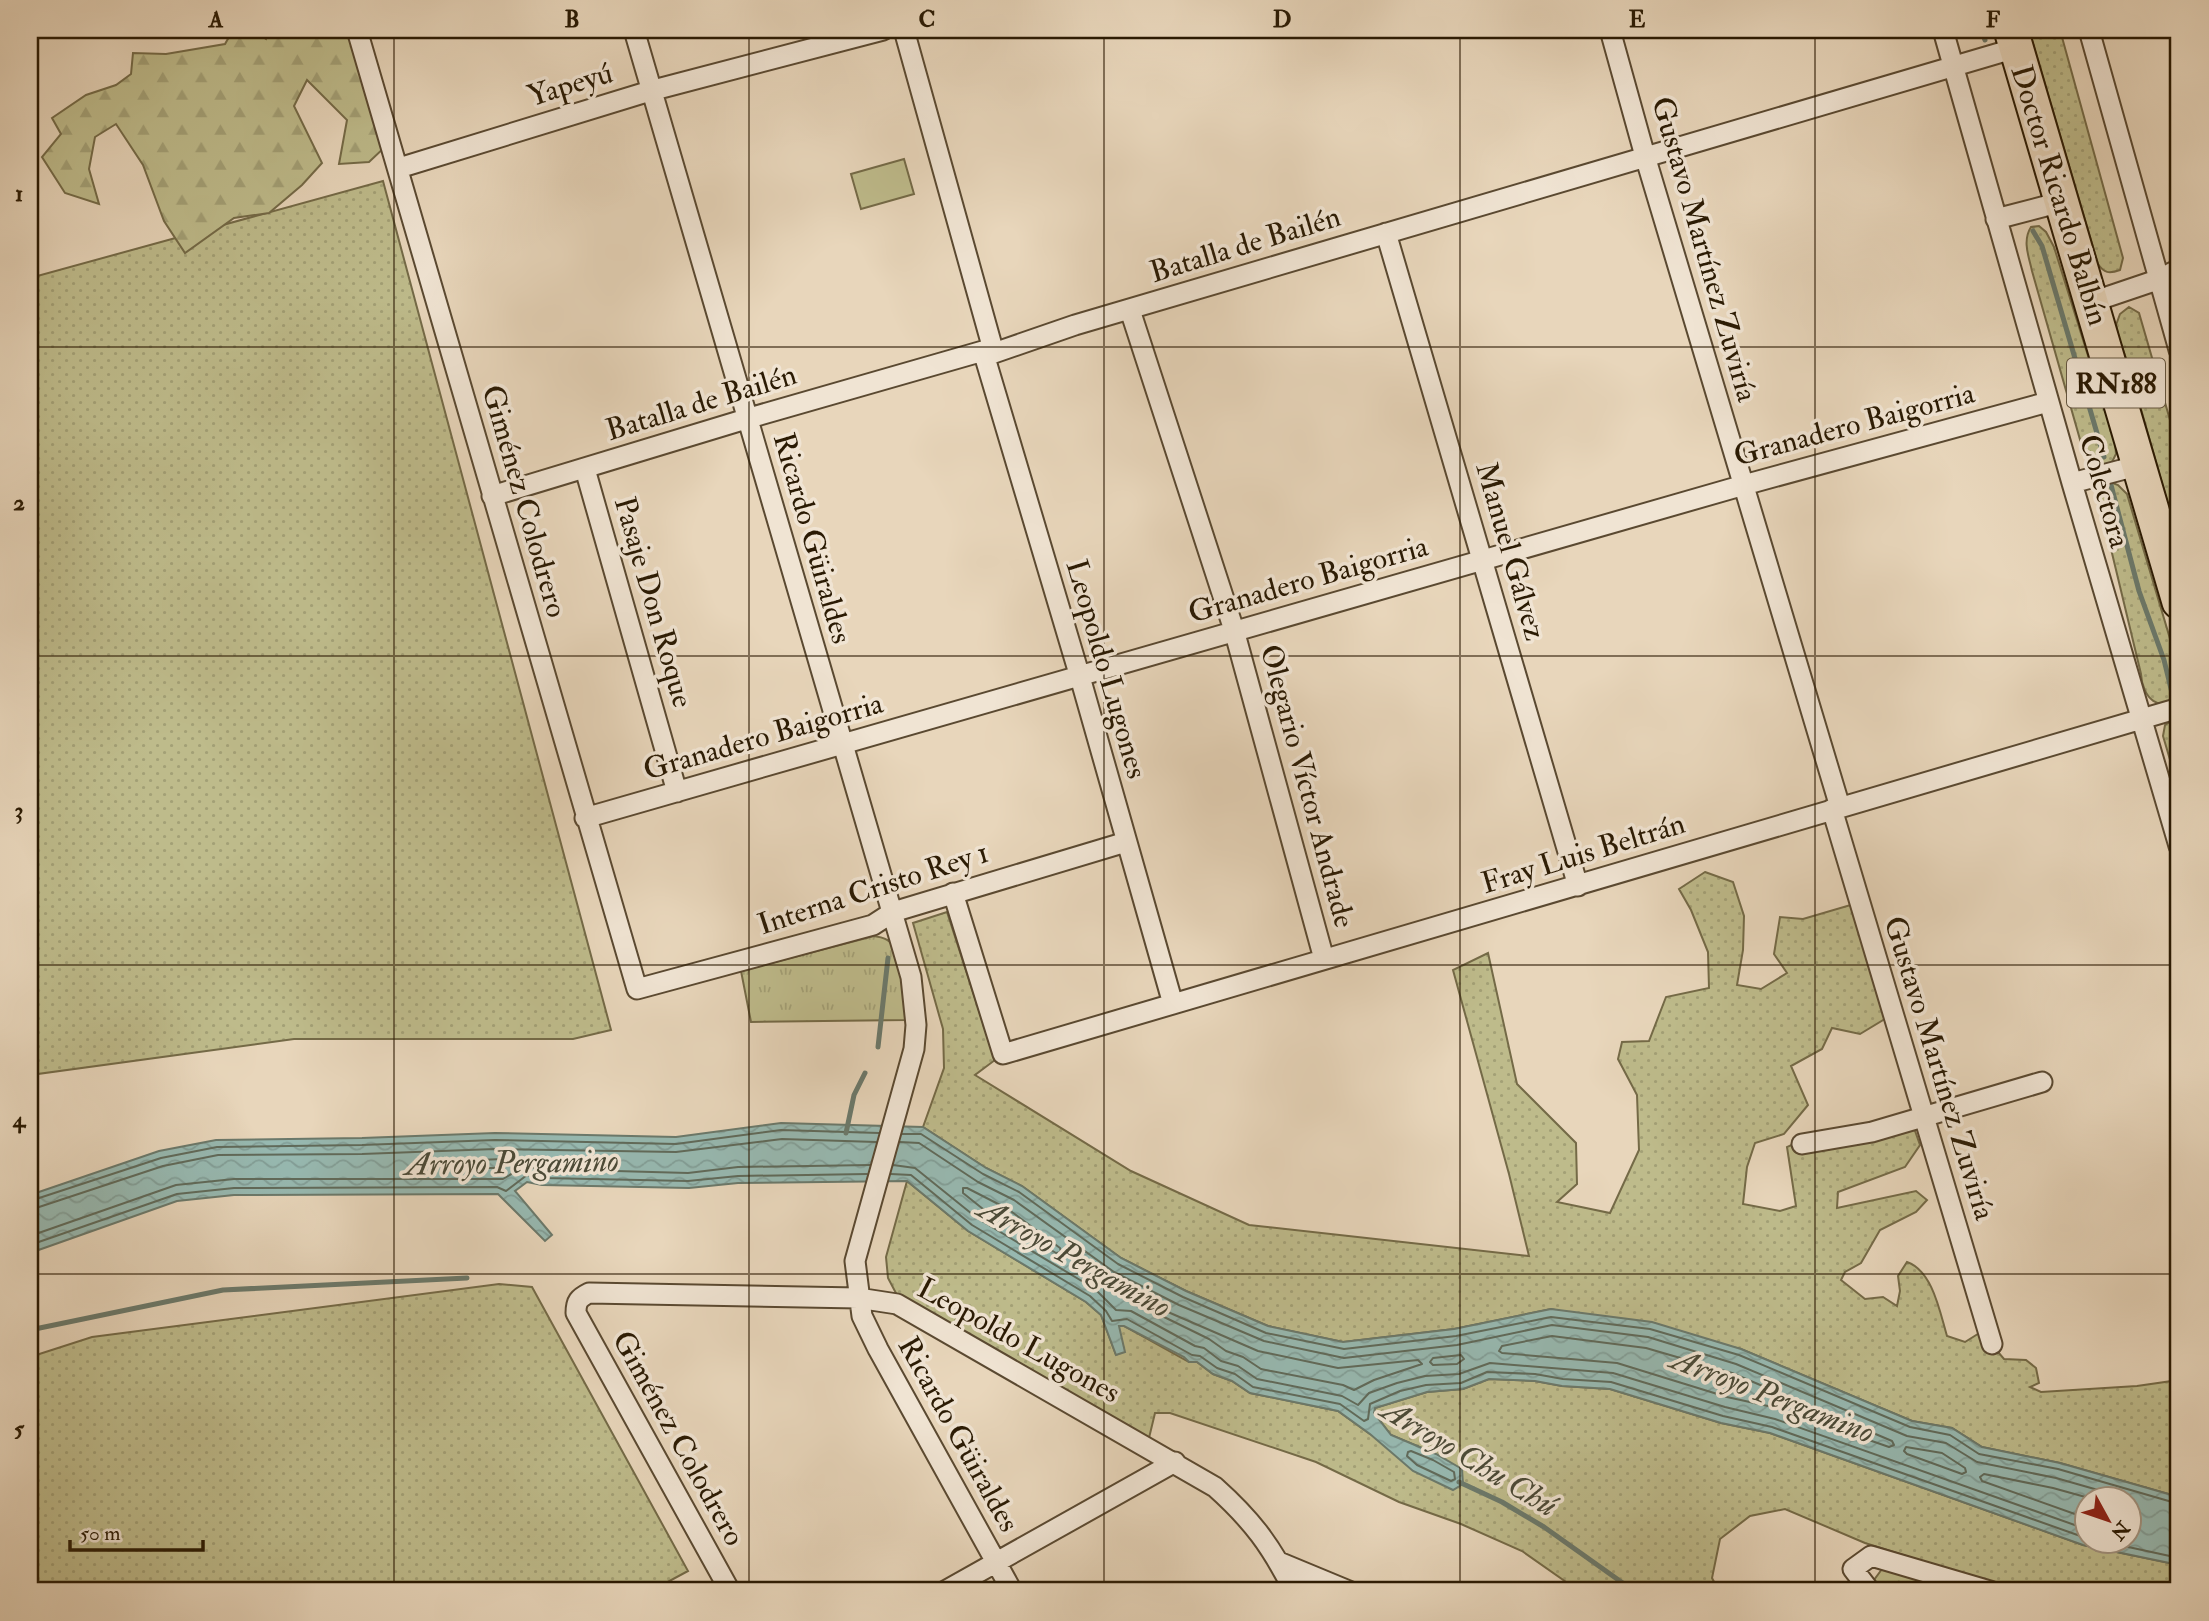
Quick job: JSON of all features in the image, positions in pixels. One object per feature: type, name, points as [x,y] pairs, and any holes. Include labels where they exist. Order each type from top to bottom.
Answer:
[{"type":"highway","name":"Doctor Ricardo Balbín","points":[[2013,39],[2179,601]]},
{"type":"street","name":"Giménez Colodrero","points":[[358,30],[585,818],[637,989]]},
{"type":"street","name":"Ricardo Güiraldes","points":[[634,30],[911,977],[916,1025],[914,1049],[855,1261],[862,1316],[1012,1591]]},
{"type":"street","name":"Yapeyú","points":[[399,168],[650,90],[883,30]]},
{"type":"street","name":"Leopoldo Lugones","points":[[904,30],[989,352],[1173,1004]]},
{"type":"street","name":"Gustavo Martínez Zuviría","points":[[1610,30],[1744,485],[1923,1116],[1992,1344]]},
{"type":"street","name":"Colectora","points":[[1943,30],[2048,402],[2179,846]]},
{"type":"street","points":[[2089,30],[2179,350]]},
{"type":"street","name":"Batalla de Bailén","points":[[492,496],[746,419],[989,352],[1952,66],[2013,39]]},
{"type":"street","points":[[1996,219],[2061,202]]},
{"type":"street","name":"Manuel Gálvez","points":[[1386,233],[1578,886]]},
{"type":"street","points":[[2092,302],[2160,279],[2179,269]]},
{"type":"street","name":"Olegario Víctor Andrade","points":[[1130,310],[1234,630],[1324,959]]},
{"type":"street","name":"Granadero Baigorria","points":[[585,818],[1080,677],[1234,630],[2048,402]]},
{"type":"street","points":[[2072,483],[2140,465]]},
{"type":"street","name":"Pasaje Don Roque","points":[[585,469],[677,792]]},
{"type":"street","name":"Fray Luis Beltrán","points":[[953,893],[1003,1054],[2179,708]]},
{"type":"street","name":"Interna Cristo Rey 1","points":[[637,989],[873,925],[893,912],[1126,842]]},
{"type":"street","points":[[1802,1144],[1872,1132],[2042,1082]]},
{"type":"street","name":"Leopoldo Lugones","points":[[576,1313],[576,1303],[580,1297],[589,1293],[858,1298],[897,1304],[1215,1487],[1245,1514],[1279,1562],[1294,1591]]},
{"type":"street","name":"Giménez Colodrero","points":[[576,1313],[730,1591]]},
{"type":"street","points":[[945,1591],[1175,1462]]},
{"type":"street","points":[[1870,1591],[1853,1569],[1871,1556],[1990,1591]]},
{"type":"street","points":[[1279,1562],[1349,1591]]},
{"type":"green space","points":[[233,30],[253,30],[266,39],[270,30],[356,30],[386,146],[369,162],[339,164],[347,120],[307,80],[294,106],[322,163],[302,185],[269,213],[234,218],[185,253],[164,221],[143,165],[116,124],[95,137],[89,169],[99,204],[65,193],[42,157],[61,134],[52,118],[86,95],[116,85],[131,74],[133,53],[166,54],[225,44]]},
{"type":"green space","points":[[2029,30],[2060,30],[2123,258],[2120,270],[2107,272],[2098,264]]},
{"type":"green space","points":[[904,159],[914,194],[861,209],[851,174]]},
{"type":"green space","points":[[383,181],[611,1030],[573,1039],[294,1039],[30,1075],[30,278]]},
{"type":"green space","points":[[2039,226],[2046,232],[2054,247],[2115,442],[2116,454],[2111,464],[2104,466],[2093,460],[2081,443],[2028,255],[2028,232],[2031,227]]},
{"type":"green space","points":[[2129,307],[2139,313],[2179,451],[2179,543],[2116,325],[2120,314]]},
{"type":"green space","points":[[2110,482],[2118,485],[2127,494],[2179,669],[2179,694],[2165,703],[2153,701],[2142,682],[2099,499],[2101,488]]},
{"type":"green space","points":[[2179,718],[2179,790],[2163,736],[2165,725]]},
{"type":"green space","points":[[1705,872],[1733,882],[1744,916],[1743,950],[1737,985],[1761,989],[1787,973],[1774,954],[1780,917],[1803,919],[1854,904],[1888,1017],[1860,1034],[1832,1028],[1822,1049],[1791,1066],[1808,1105],[1784,1134],[1755,1143],[1747,1167],[1743,1204],[1780,1211],[1796,1206],[1787,1147],[1815,1134],[1826,1150],[1914,1128],[1920,1145],[1905,1167],[1838,1192],[1837,1208],[1916,1191],[1927,1200],[1916,1212],[1880,1230],[1861,1263],[1845,1272],[1841,1280],[1865,1299],[1883,1297],[1897,1306],[1900,1291],[1898,1276],[1907,1262],[1916,1267],[1934,1294],[1947,1336],[1965,1342],[1981,1332],[2004,1359],[2026,1360],[2036,1368],[2039,1383],[2030,1387],[2041,1392],[2137,1386],[2179,1380],[2179,1497],[2142,1486],[2142,1484],[2134,1484],[2060,1463],[1982,1447],[1952,1428],[1912,1421],[1741,1349],[1551,1309],[1454,1329],[1343,1342],[1268,1326],[1186,1291],[1121,1258],[1022,1186],[986,1168],[923,1127],[944,1068],[943,1029],[913,923],[947,912],[995,1060],[975,1075],[1131,1171],[1249,1225],[1529,1256],[1453,970],[1488,953],[1517,1084],[1576,1143],[1577,1184],[1557,1202],[1610,1213],[1639,1150],[1637,1095],[1618,1059],[1622,1042],[1649,1041],[1666,997],[1709,988],[1708,952],[1691,910],[1679,889]]},
{"type":"green space","points":[[874,936],[886,939],[894,949],[902,980],[906,1020],[751,1022],[741,971]]},
{"type":"green space","points":[[907,1181],[968,1231],[1086,1302],[1101,1315],[1116,1355],[1119,1326],[1124,1326],[1189,1362],[1197,1362],[1213,1374],[1232,1381],[1250,1393],[1338,1411],[1370,1434],[1436,1454],[1391,1435],[1374,1413],[1375,1408],[1427,1392],[1463,1389],[1489,1379],[1610,1389],[1721,1423],[1770,1433],[2072,1541],[2072,1554],[2126,1554],[2179,1565],[2179,1591],[2017,1591],[1865,1543],[1785,1509],[1750,1516],[1720,1539],[1712,1578],[1719,1591],[1579,1591],[1522,1551],[1461,1524],[1399,1502],[1316,1462],[1170,1413],[1155,1413],[1149,1438],[898,1297],[888,1278],[886,1257]]},
{"type":"green space","points":[[499,1284],[532,1287],[688,1571],[651,1591],[30,1591],[30,1357],[92,1337]]},
{"type":"green space","points":[[1882,1569],[1976,1591],[1883,1591],[1874,1580]]},
{"type":"water","name":"Arroyo Pergamino","points":[[781,1123],[923,1127],[986,1168],[1022,1186],[1121,1258],[1186,1291],[1268,1326],[1343,1342],[1454,1329],[1551,1309],[1652,1322],[1741,1349],[1912,1421],[1952,1428],[1982,1447],[2060,1463],[2134,1484],[2072,1484],[2072,1541],[1770,1433],[1721,1423],[1610,1389],[1489,1379],[1463,1389],[1427,1392],[1375,1408],[1374,1413],[1391,1435],[1436,1454],[1462,1469],[1463,1484],[1453,1490],[1413,1471],[1338,1411],[1250,1393],[1232,1381],[1213,1374],[1197,1362],[1189,1362],[1124,1326],[1119,1326],[1125,1352],[1116,1355],[1101,1315],[1086,1302],[968,1231],[907,1181],[738,1183],[689,1188],[542,1185],[527,1182],[515,1191],[552,1235],[545,1241],[498,1194],[234,1195],[177,1201],[30,1253],[30,1195],[159,1151],[216,1140],[495,1133],[676,1137]]},
{"type":"water","points":[[2142,1486],[2179,1497],[2179,1565],[2126,1554],[2142,1554]]},
{"type":"waterway","points":[[1981,30],[1985,40]]},
{"type":"waterway","points":[[2033,231],[2042,246],[2104,457]]},
{"type":"waterway","points":[[2111,485],[2139,591],[2164,660],[2173,697]]},
{"type":"waterway","points":[[878,1047],[888,958]]},
{"type":"waterway","points":[[846,1133],[854,1095],[865,1073]]},
{"type":"waterway","points":[[30,1330],[223,1290],[467,1278]]},
{"type":"waterway","name":"Arroyo Chu Chú","points":[[1459,1482],[1502,1502],[1544,1527],[1634,1591]]}]
